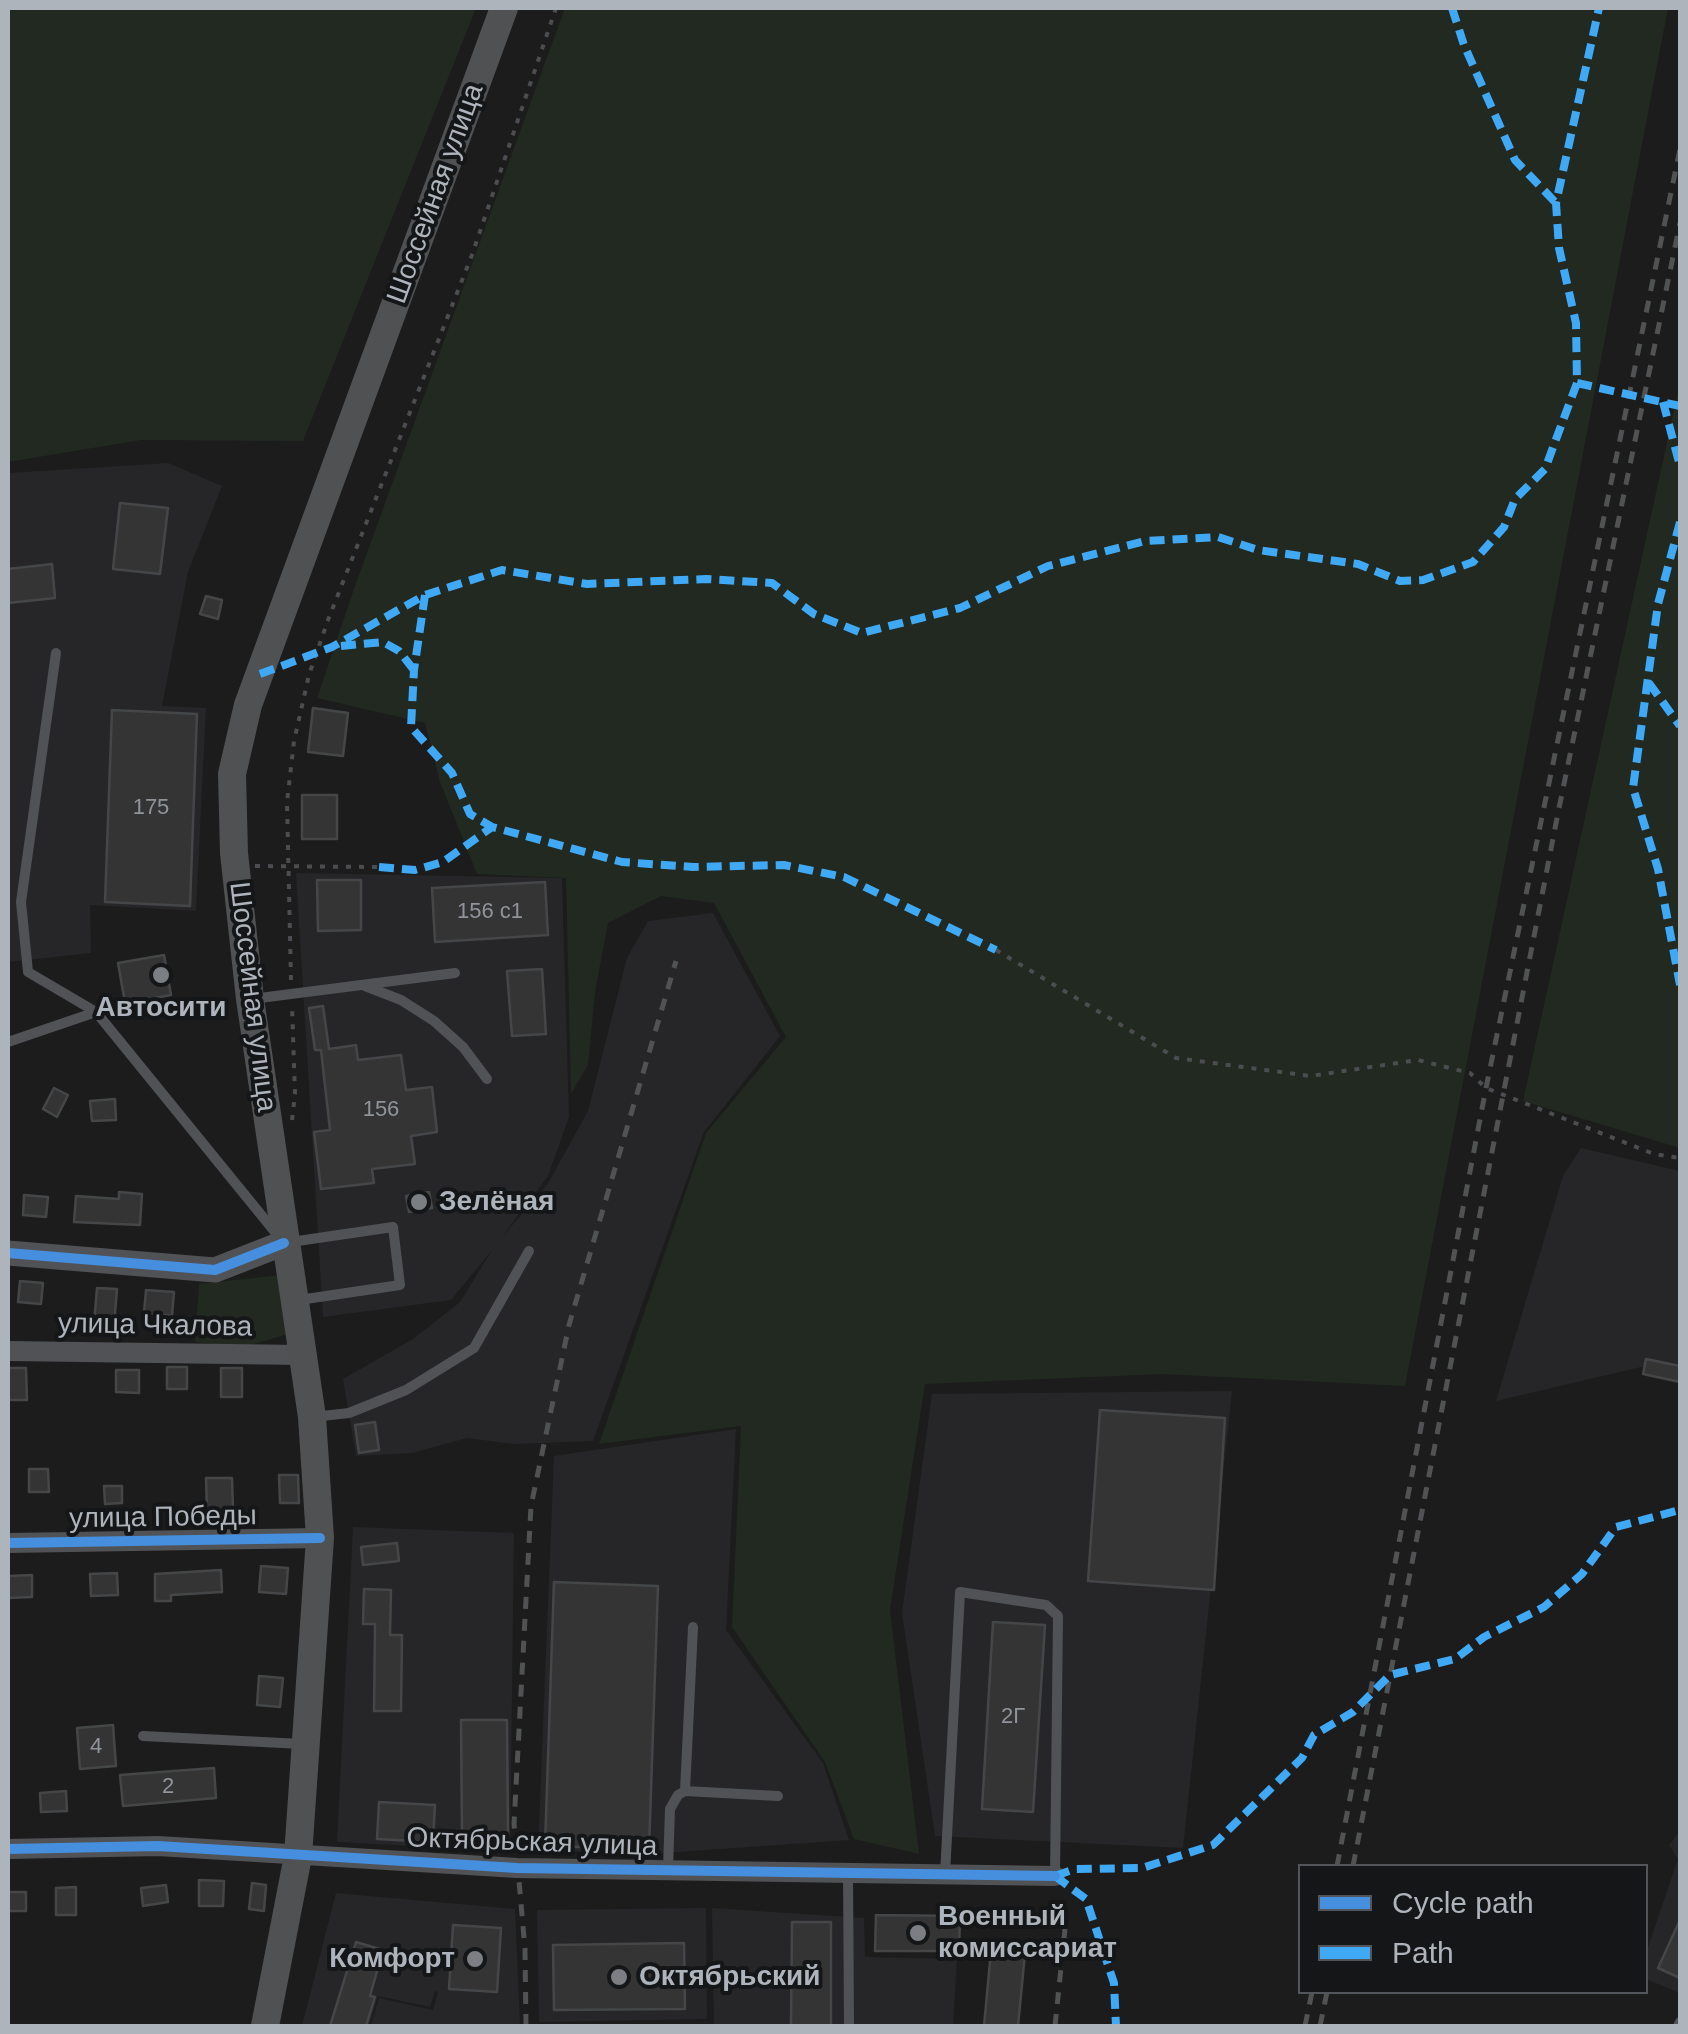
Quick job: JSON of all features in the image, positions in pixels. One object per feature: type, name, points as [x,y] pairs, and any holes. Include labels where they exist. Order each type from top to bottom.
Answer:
[{"type":"main road","name":"Шоссейная улица","points":[[265,2026],[298,1856],[320,1538],[312,1417],[250,999],[235,866],[232,774],[248,705],[504,8]]},
{"type":"street","points":[[8,1253],[215,1270],[284,1243]]},
{"type":"street","name":"улица Чкалова","points":[[8,1351],[302,1355]]},
{"type":"street","name":"улица Победы","points":[[8,1543],[320,1538]]},
{"type":"street","name":"Октябрьская улица","points":[[8,1848],[158,1846],[517,1868],[1056,1876]]},
{"type":"lane","points":[[56,653],[21,902],[28,972],[96,1012],[284,1243],[393,1227],[400,1284],[294,1301]]},
{"type":"lane","points":[[250,999],[455,973]]},
{"type":"lane","points":[[364,985],[401,1000],[434,1020],[463,1047],[487,1079]]},
{"type":"lane","points":[[8,1042],[96,1012]]},
{"type":"lane","points":[[312,1417],[348,1412],[406,1390],[474,1348],[529,1251]]},
{"type":"lane","points":[[945,1874],[960,1592],[1046,1605],[1058,1616],[1056,1876]]},
{"type":"lane","points":[[668,1870],[672,1803],[685,1791],[693,1627]]},
{"type":"lane","points":[[143,1736],[306,1744]]},
{"type":"lane","points":[[685,1791],[778,1796]]},
{"type":"lane","points":[[848,1873],[849,2026]]},
{"type":"path","points":[[290,1132],[294,1094],[287,802],[294,741],[309,675],[362,530],[472,255],[556,8]]},
{"type":"path","points":[[235,866],[379,867]]},
{"type":"path","points":[[996,950],[1176,1058],[1310,1076],[1418,1060],[1470,1073],[1486,1088],[1654,1154],[1680,1158]]},
{"type":"shaded area","points":[[8,8],[476,8],[303,441],[141,440],[8,462]]},
{"type":"shaded area","points":[[565,8],[1668,8],[1405,1386],[1163,1374],[925,1384],[890,1610],[919,1854],[854,1839],[825,1762],[732,1627],[741,1426],[599,1444],[706,1133],[786,1037],[714,903],[661,896],[608,923],[595,992],[588,1065],[571,1094],[566,878],[477,874],[440,782],[425,723],[317,698]]},
{"type":"shaded area","points":[[1680,383],[1680,1148],[1523,1101]]},
{"type":"shaded area","points":[[168,463],[222,486],[188,572],[162,706],[206,708],[196,911],[90,905],[91,953],[8,962],[8,473]]},
{"type":"shaded area","points":[[296,873],[562,878],[569,1117],[548,1176],[501,1238],[547,1185],[588,1111],[627,958],[648,921],[713,913],[780,1036],[704,1132],[593,1441],[513,1444],[467,1438],[412,1453],[356,1456],[343,1379],[413,1339],[460,1302],[492,1250],[451,1300],[323,1317]]},
{"type":"shaded area","points":[[1581,1148],[1680,1171],[1680,1372],[1641,1367],[1496,1401],[1563,1176]]},
{"type":"shaded area","points":[[281,1275],[288,1334],[244,1347],[195,1342],[199,1284]]},
{"type":"shaded area","points":[[1232,1391],[1183,1848],[935,1836],[902,1613],[932,1394]]},
{"type":"shaded area","points":[[736,1429],[726,1630],[823,1763],[849,1840],[648,1854],[538,1850],[554,1456]]},
{"type":"shaded area","points":[[353,1527],[514,1533],[510,1851],[337,1842]]},
{"type":"shaded area","points":[[1680,1831],[1680,1993],[1648,1980],[1648,1947],[1678,1859],[1669,1845]]},
{"type":"shaded area","points":[[336,1893],[515,1909],[520,2026],[371,2026],[379,1998],[433,2010],[438,1992],[435,1991],[430,2007],[378,1996],[369,2026],[302,2026]]},
{"type":"shaded area","points":[[706,1908],[707,2019],[539,2022],[537,1910]]},
{"type":"shaded area","points":[[712,1908],[864,1918],[865,1957],[957,1959],[953,2026],[714,2026]]},
{"type":"building","points":[[120,503],[168,508],[160,574],[113,569]]},
{"type":"building","points":[[52,564],[55,598],[8,603],[8,569]]},
{"type":"building","points":[[206,596],[222,600],[218,619],[200,614]]},
{"type":"building","points":[[313,708],[348,713],[343,756],[308,752]]},
{"type":"building","points":[[112,710],[197,714],[190,906],[105,902]]},
{"type":"building","points":[[302,795],[337,795],[337,839],[302,839]]},
{"type":"building","points":[[317,880],[361,880],[361,930],[318,931]]},
{"type":"building","points":[[545,882],[548,935],[435,942],[432,888]]},
{"type":"building","points":[[164,955],[171,995],[125,1003],[118,963]]},
{"type":"building","points":[[542,969],[546,1034],[512,1036],[507,971]]},
{"type":"building","points":[[323,1006],[329,1049],[356,1045],[358,1060],[401,1055],[406,1090],[432,1087],[437,1132],[411,1136],[415,1164],[372,1169],[374,1183],[321,1189],[314,1132],[330,1130],[321,1050],[315,1050],[309,1008]]},
{"type":"building","points":[[54,1088],[68,1095],[57,1117],[43,1109]]},
{"type":"building","points":[[115,1099],[116,1120],[92,1121],[90,1101]]},
{"type":"building","points":[[119,1192],[142,1194],[140,1225],[74,1222],[76,1196],[119,1199]]},
{"type":"building","name":"Зелёная","points":[[429,1192],[432,1208],[409,1212],[406,1196]]},
{"type":"building","points":[[24,1195],[48,1197],[46,1217],[23,1215]]},
{"type":"building","points":[[20,1281],[43,1283],[41,1304],[18,1302]]},
{"type":"building","points":[[97,1288],[117,1289],[114,1326],[94,1324]]},
{"type":"building","points":[[146,1290],[174,1292],[172,1316],[144,1313]]},
{"type":"building","points":[[1646,1359],[1680,1366],[1680,1382],[1643,1374]]},
{"type":"building","points":[[167,1367],[187,1367],[187,1389],[167,1389]]},
{"type":"building","points":[[8,1368],[26,1368],[27,1400],[8,1400]]},
{"type":"building","points":[[221,1368],[242,1368],[242,1397],[221,1397]]},
{"type":"building","points":[[116,1370],[139,1370],[139,1393],[116,1392]]},
{"type":"building","points":[[1100,1410],[1225,1418],[1214,1590],[1088,1581]]},
{"type":"building","points":[[375,1422],[379,1450],[359,1453],[355,1425]]},
{"type":"building","points":[[29,1469],[48,1469],[49,1492],[29,1492]]},
{"type":"building","points":[[279,1475],[298,1475],[299,1503],[280,1503]]},
{"type":"building","points":[[206,1478],[232,1478],[233,1509],[207,1510]]},
{"type":"building","points":[[104,1486],[122,1486],[122,1503],[105,1504]]},
{"type":"building","points":[[397,1543],[399,1561],[363,1565],[361,1547]]},
{"type":"building","points":[[261,1566],[288,1568],[286,1594],[259,1592]]},
{"type":"building","points":[[221,1570],[222,1592],[171,1595],[171,1601],[155,1601],[155,1574]]},
{"type":"building","points":[[117,1573],[118,1595],[91,1596],[90,1574]]},
{"type":"building","points":[[32,1575],[32,1597],[8,1598],[8,1576]]},
{"type":"building","points":[[554,1582],[658,1586],[649,1849],[545,1846]]},
{"type":"building","points":[[364,1589],[391,1590],[390,1635],[402,1635],[401,1711],[374,1711],[375,1624],[363,1624]]},
{"type":"building","points":[[993,1622],[1045,1625],[1033,1812],[982,1809]]},
{"type":"building","points":[[259,1676],[283,1678],[280,1707],[257,1705]]},
{"type":"building","points":[[461,1720],[507,1720],[508,1836],[462,1836]]},
{"type":"building","points":[[113,1725],[116,1766],[80,1769],[77,1728]]},
{"type":"building","points":[[214,1768],[216,1798],[123,1806],[120,1775]]},
{"type":"building","points":[[66,1791],[67,1811],[41,1812],[40,1793]]},
{"type":"building","points":[[379,1802],[435,1805],[433,1842],[377,1839]]},
{"type":"building","points":[[199,1880],[224,1881],[223,1906],[199,1906]]},
{"type":"building","points":[[252,1883],[266,1885],[264,1911],[249,1909]]},
{"type":"building","points":[[166,1885],[168,1902],[143,1906],[141,1888]]},
{"type":"building","points":[[76,1887],[76,1915],[56,1915],[56,1888]]},
{"type":"building","points":[[8,1892],[26,1892],[26,1911],[8,1911]]},
{"type":"building","name":"Военный комиссариат","points":[[876,1915],[960,1916],[959,1951],[875,1951]]},
{"type":"building","points":[[1680,1920],[1680,1978],[1658,1968]]},
{"type":"building","points":[[792,1922],[831,1922],[831,2026],[791,2026]]},
{"type":"building","name":"Комфорт","points":[[453,1925],[501,1928],[497,1992],[449,1989]]},
{"type":"building","points":[[992,1940],[1026,1943],[1018,2026],[984,2026]]},
{"type":"building","points":[[356,1942],[383,1950],[370,1996],[375,1997],[366,2026],[330,2026]]},
{"type":"building","name":"Октябрьский","points":[[684,1943],[685,2009],[554,2010],[553,1945]]},
{"type":"railway","points":[[1337,1864],[1486,1088],[1680,149]]},
{"type":"railway","points":[[1353,1864],[1558,813],[1680,223]]},
{"type":"railway","points":[[526,2026],[525,1949],[514,1824],[531,1506],[569,1325],[676,961]]},
{"type":"railway","points":[[1055,2026],[1065,1929]]},
{"type":"railway","points":[[1305,2026],[1312,1994]]},
{"type":"railway","points":[[1320,2026],[1327,1994]]},
{"type":"marked path","points":[[1452,8],[1464,45],[1515,160],[1556,203]]},
{"type":"marked path","points":[[260,674],[332,647],[425,595],[502,570],[587,584],[706,579],[772,583],[814,614],[862,633],[960,608],[1048,566],[1145,541],[1218,537],[1258,550],[1358,564],[1400,581],[1423,580],[1473,562],[1504,527],[1515,499],[1545,469],[1577,383],[1576,323],[1559,248],[1556,203],[1599,8]]},
{"type":"marked path","points":[[1577,383],[1680,406]]},
{"type":"marked path","points":[[1663,402],[1680,466]]},
{"type":"marked path","points":[[1680,522],[1658,604],[1633,788],[1658,869],[1680,985]]},
{"type":"marked path","points":[[425,595],[414,670],[411,727],[452,773],[470,814],[492,827]]},
{"type":"marked path","points":[[341,646],[383,642],[399,651],[414,670]]},
{"type":"marked path","points":[[1649,683],[1680,726]]},
{"type":"marked path","points":[[379,867],[415,870],[443,862],[492,827],[622,862],[693,867],[784,865],[844,877],[996,950]]},
{"type":"marked path","points":[[1055,1876],[1075,1869],[1142,1868],[1213,1845],[1302,1758],[1314,1735],[1353,1712],[1390,1675],[1455,1659],[1484,1637],[1544,1607],[1582,1574],[1616,1527],[1680,1510]]},
{"type":"marked path","points":[[1055,1876],[1086,1899],[1114,1983],[1116,2026]]},
{"type":"cycle path","points":[[8,1253],[215,1270],[284,1243]]},
{"type":"cycle path","points":[[8,1543],[320,1538]]},
{"type":"cycle path","points":[[8,1849],[158,1846],[517,1868],[1055,1876]]},
{"type":"place","name":"Автосити","points":[[161,975]]},
{"type":"place","name":"Зелёная","points":[[419,1202]]},
{"type":"place","name":"Военный комиссариат","points":[[918,1933]]},
{"type":"place","name":"Комфорт","points":[[475,1959]]},
{"type":"place","name":"Октябрьский","points":[[619,1977]]}]
